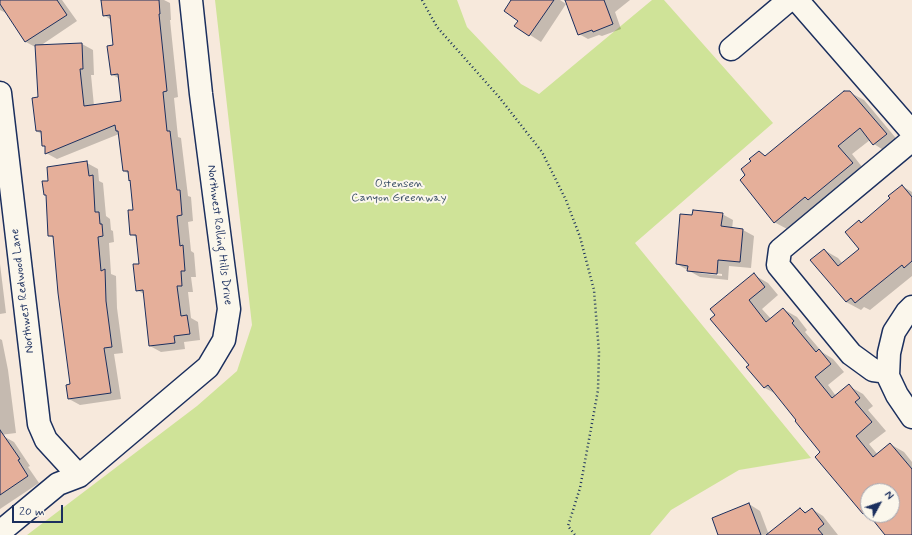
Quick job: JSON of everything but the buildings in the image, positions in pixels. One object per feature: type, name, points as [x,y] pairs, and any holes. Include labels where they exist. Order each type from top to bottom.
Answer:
[{"type":"street","name":"Northwest Rolling Hills Drive","points":[[0,532],[58,484],[79,476],[208,367],[224,340],[228,309],[201,94],[192,0]]},
{"type":"street","points":[[731,49],[789,0]]},
{"type":"street","points":[[797,0],[912,132]]},
{"type":"street","name":"Northwest Redwood Lane","points":[[0,93],[4,162],[39,424],[46,440],[79,476]]},
{"type":"street","points":[[888,374],[873,370],[851,354],[778,265],[780,250],[912,140]]},
{"type":"street","points":[[912,307],[894,332],[889,353],[888,374],[897,395],[912,417]]},
{"type":"path","points":[[422,0],[437,27],[499,97],[542,152],[566,200],[580,237],[594,290],[599,352],[598,390],[580,488],[568,526],[575,535]]},
{"type":"green space","name":"Ostensen Canyon Greenway","points":[[215,0],[457,0],[467,27],[521,84],[539,94],[652,0],[664,0],[773,123],[635,243],[811,458],[739,470],[671,510],[650,535],[27,535],[197,406],[237,371],[252,325]]}]
